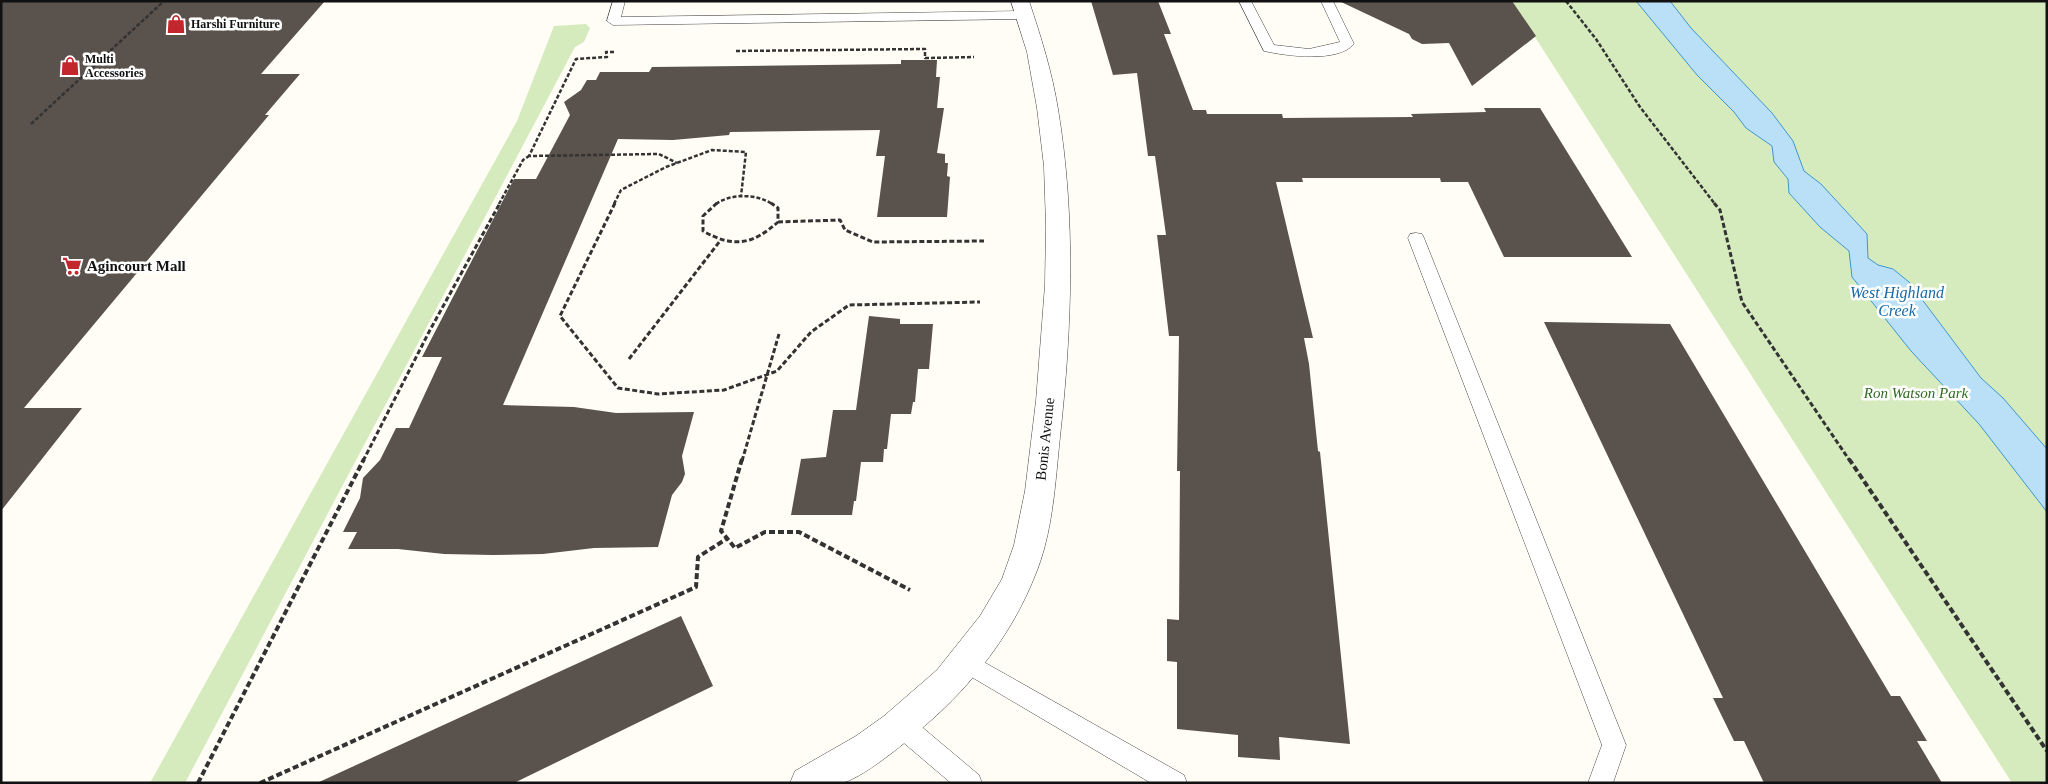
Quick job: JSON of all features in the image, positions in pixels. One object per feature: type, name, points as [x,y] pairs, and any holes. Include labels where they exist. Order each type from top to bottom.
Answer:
[{"type":"street","name":"Bonis Avenue","points":[[808,783],[833,770],[901,725],[936,694],[966,662],[1011,595],[1025,561],[1035,528],[1049,420],[1056,307],[1057,213],[1046,94],[1023,8]]},
{"type":"lane","points":[[619,1],[613,21],[755,21],[1023,8]]},
{"type":"lane","points":[[1245,1],[1269,48],[1308,54],[1329,52],[1348,44],[1327,1]]},
{"type":"lane","points":[[1416,238],[1614,745],[1600,783]]},
{"type":"lane","points":[[966,662],[1175,783]]},
{"type":"lane","points":[[901,725],[970,783]]},
{"type":"path","points":[[31,124],[164,1]]},
{"type":"path","points":[[1566,1],[1596,39],[1640,107],[1720,210],[1742,302],[2047,751]]},
{"type":"path","points":[[731,51],[925,49],[925,58],[974,57]]},
{"type":"path","points":[[198,783],[430,330],[523,160],[529,156],[576,58],[607,58],[606,52],[616,52]]},
{"type":"path","points":[[742,196],[746,152],[712,150],[677,163],[621,190],[560,316],[618,388],[658,394],[724,390],[777,372],[811,332],[849,305],[980,302]]},
{"type":"path","points":[[529,156],[659,154],[677,163]]},
{"type":"path","points":[[778,222],[778,208],[764,198],[742,196],[718,202],[703,216],[703,231],[720,241],[743,242],[765,235],[778,222],[840,220],[845,230],[873,242],[984,241]]},
{"type":"path","points":[[629,359],[720,241]]},
{"type":"path","points":[[779,334],[722,531],[735,548],[765,532],[799,532],[910,590]]},
{"type":"path","points":[[260,783],[696,587],[698,558],[728,538]]},
{"type":"green space","name":"Ron Watson Park","points":[[1512,1],[2047,1],[2047,783],[2012,783]]},
{"type":"green space","points":[[586,24],[590,28],[584,42],[575,47],[185,783],[150,783],[517,121],[554,26]]},
{"type":"water","name":"West Highland Creek","points":[[1636,1],[1670,1],[1691,28],[1772,113],[1793,141],[1804,171],[1821,184],[1867,234],[1868,258],[1878,265],[1893,269],[1909,282],[1981,378],[2003,398],[2047,449],[2047,512],[1979,424],[1911,351],[1852,277],[1849,251],[1820,227],[1789,193],[1788,179],[1774,162],[1772,146],[1746,128],[1734,112],[1697,75]]},
{"type":"building","name":"Agincourt Mall","points":[[1,1],[325,1],[261,74],[300,74],[265,115],[269,115],[24,408],[82,408],[1,511]]},
{"type":"building","points":[[1091,1],[1158,1],[1171,34],[1164,34],[1193,110],[1206,110],[1207,114],[1282,114],[1283,118],[1413,117],[1411,114],[1486,112],[1484,108],[1540,108],[1632,257],[1504,257],[1468,182],[1441,182],[1440,178],[1302,178],[1303,182],[1276,182],[1313,338],[1304,338],[1309,364],[1318,451],[1320,452],[1350,744],[1279,737],[1280,760],[1238,757],[1238,735],[1177,729],[1177,662],[1167,661],[1167,619],[1179,620],[1180,471],[1177,471],[1179,336],[1169,336],[1157,235],[1166,235],[1155,156],[1148,156],[1137,73],[1113,75]]},
{"type":"building","points":[[1339,1],[1512,1],[1536,36],[1472,86],[1449,43],[1422,44],[1412,39],[1409,34]]},
{"type":"building","points":[[901,60],[937,60],[936,77],[940,77],[937,108],[944,108],[937,153],[945,154],[945,163],[948,163],[947,176],[950,177],[947,217],[877,217],[885,156],[876,156],[880,130],[730,132],[729,135],[673,140],[618,139],[503,405],[574,407],[616,413],[694,412],[682,456],[685,474],[682,482],[672,495],[658,547],[594,548],[543,554],[493,555],[444,554],[398,549],[348,549],[357,532],[343,532],[360,498],[363,478],[380,460],[396,428],[409,428],[442,357],[422,357],[514,179],[536,179],[570,115],[564,102],[581,90],[587,80],[596,80],[600,72],[649,72],[652,67],[901,64]]},
{"type":"building","points":[[869,316],[900,319],[900,324],[933,324],[929,369],[918,369],[915,402],[913,402],[911,414],[891,414],[887,449],[884,449],[883,462],[861,462],[856,501],[854,501],[852,515],[791,515],[801,459],[826,457],[833,410],[856,410]]},
{"type":"building","points":[[1544,322],[1670,324],[1891,696],[1900,696],[1927,741],[1917,741],[1942,783],[1764,783],[1744,741],[1734,741],[1713,698],[1723,698]]},
{"type":"building","points":[[681,616],[713,686],[514,783],[317,783]]},
{"type":"place","name":"Harshi Furniture","points":[[176,24]]},
{"type":"place","name":"Multi Accessories","points":[[70,66]]},
{"type":"place","name":"Agincourt Mall","points":[[72,266]]}]
